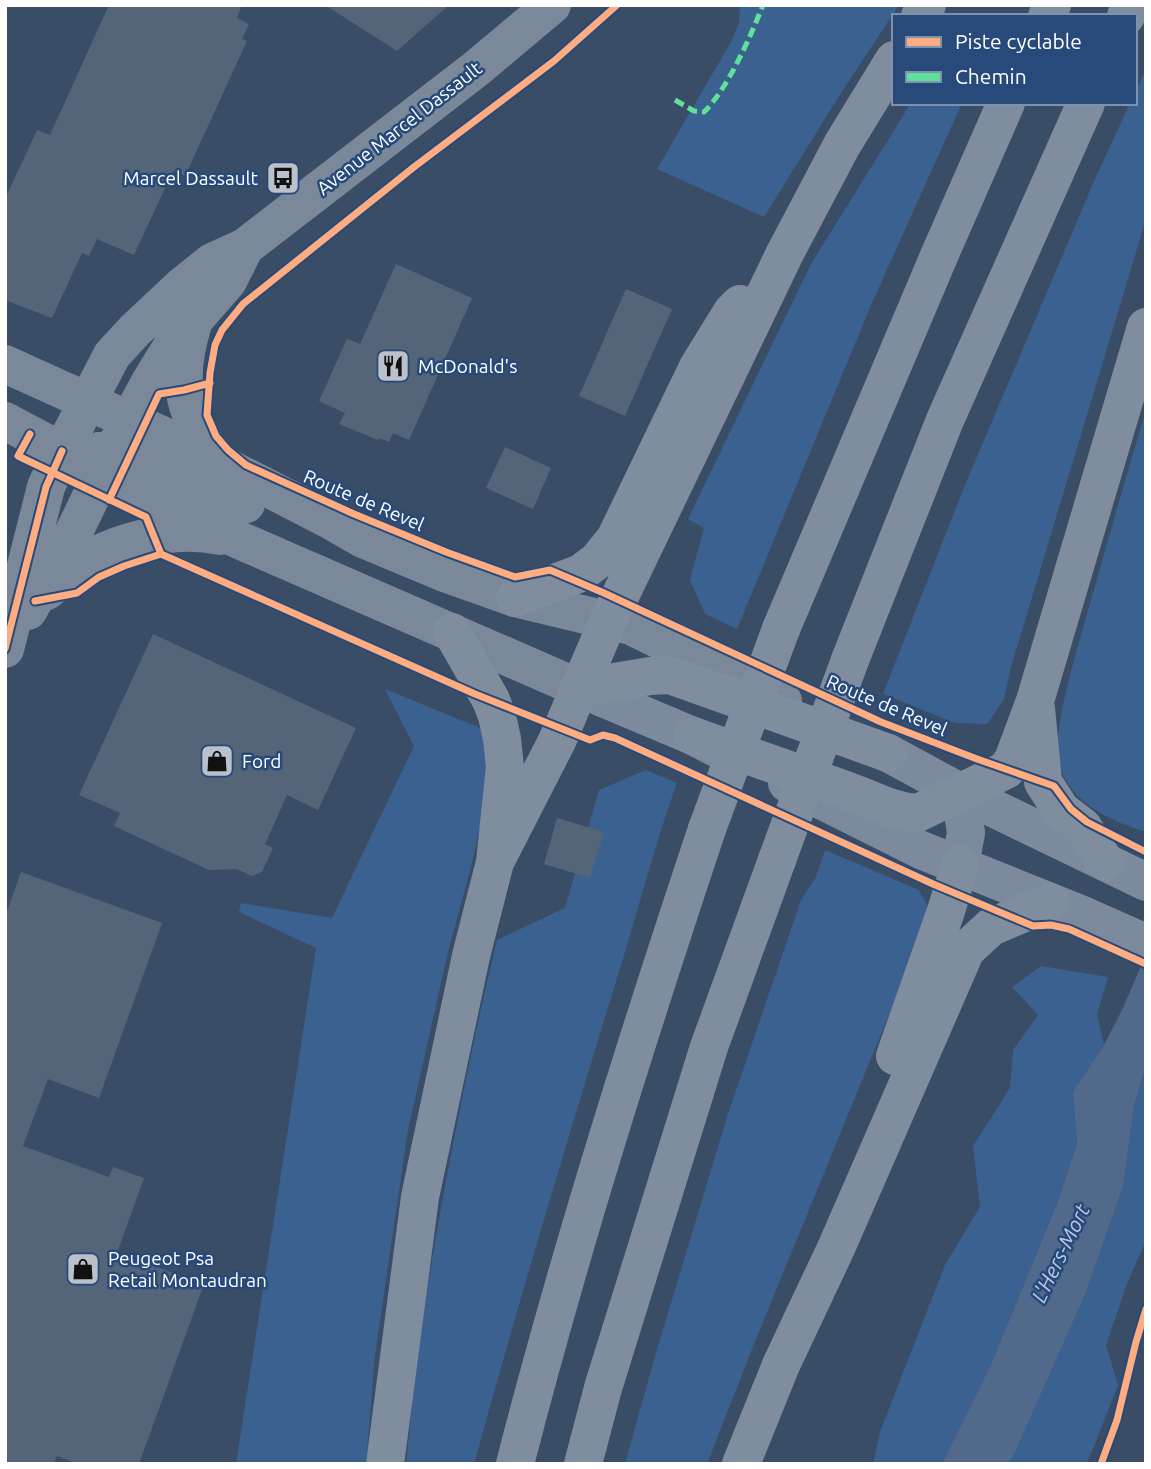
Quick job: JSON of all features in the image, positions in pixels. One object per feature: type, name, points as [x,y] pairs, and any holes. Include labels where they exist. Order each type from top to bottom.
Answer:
[{"type":"highway","points":[[495,862],[556,741],[608,621],[785,253],[842,145],[892,63]]},
{"type":"highway","points":[[515,1464],[570,1266],[643,1022],[707,829],[781,629],[1005,105]]},
{"type":"highway","points":[[583,1464],[603,1388],[709,1047],[850,660],[945,420],[1085,105]]},
{"type":"highway","points":[[514,598],[581,573],[598,560],[615,539],[698,367],[732,312],[785,253]]},
{"type":"highway","points":[[693,736],[906,812],[918,813],[1006,770],[1013,761],[1035,701],[1146,327]]},
{"type":"highway","points":[[385,1464],[420,1197],[471,956],[495,862],[505,767],[497,716],[452,632]]},
{"type":"highway","points":[[579,688],[670,675],[888,753]]},
{"type":"highway","points":[[1035,701],[1043,782],[1061,810],[1083,827],[1105,862]]},
{"type":"highway","points":[[837,1246],[900,1040],[960,865]]},
{"type":"highway","points":[[741,1464],[780,1365],[837,1246],[966,950],[991,927],[1067,909]]},
{"type":"main road","name":"Avenue Marcel Dassault","points":[[7,646],[46,487],[112,355],[182,286],[212,262],[245,247],[466,76],[552,5]]},
{"type":"main road","name":"Avenue Marcel Dassault","points":[[35,601],[74,532],[150,382],[174,343],[228,281],[245,247]]},
{"type":"main road","points":[[194,318],[186,347],[184,390],[186,403],[197,430],[216,463]]},
{"type":"main road","name":"Route de Revel","points":[[5,364],[77,424],[116,448],[239,540],[693,736],[921,850],[1146,943]]},
{"type":"main road","points":[[5,385],[77,424]]},
{"type":"main road","name":"Route de Revel","points":[[5,421],[77,424],[116,448],[184,445],[363,539],[442,572],[514,598],[631,626],[888,753],[960,792],[1146,882]]},
{"type":"main road","points":[[116,448],[322,535],[363,539]]},
{"type":"main road","points":[[7,646],[35,601],[78,566],[100,554],[140,539],[176,533],[203,532],[239,540]]},
{"type":"main road","points":[[960,792],[966,833],[960,865]]},
{"type":"shaded area","points":[[740,5],[899,5],[764,217],[657,169],[732,40],[739,22]]},
{"type":"shaded area","points":[[1146,70],[1146,219],[1011,667],[1004,699],[987,724],[955,723],[883,694],[965,485],[1095,179],[1129,105],[1137,105],[1137,89]]},
{"type":"shaded area","points":[[910,105],[961,105],[871,305],[737,629],[705,614],[690,580],[704,528],[688,519],[811,264]]},
{"type":"shaded area","points":[[1146,410],[1146,832],[1122,824],[1078,797],[1064,777],[1057,745],[1072,667]]},
{"type":"shaded area","points":[[385,689],[480,728],[486,751],[486,801],[448,952],[408,1130],[375,1355],[366,1464],[236,1464],[316,948],[239,912],[241,903],[332,918],[414,746]]},
{"type":"shaded area","points":[[646,770],[677,783],[544,1219],[474,1464],[406,1464],[418,1348],[437,1234],[465,1086],[497,940],[565,908],[599,790]]},
{"type":"shaded area","points":[[825,850],[919,890],[931,912],[707,1464],[625,1464],[728,1114],[801,900],[816,877]]},
{"type":"shaded area","points":[[1041,966],[1108,977],[1097,1014],[1104,1045],[1073,1093],[1077,1143],[1058,1201],[992,1362],[942,1464],[873,1464],[880,1432],[945,1265],[980,1207],[973,1146],[1010,1088],[1013,1050],[1038,1015],[1012,987]]},
{"type":"shaded area","points":[[1146,1066],[1146,1240],[1106,1345],[1118,1385],[1086,1464],[1007,1464],[1013,1457],[1085,1295],[1123,1187],[1134,1104]]},
{"type":"water","name":"L'Hers-Mort","points":[[1146,954],[1146,1066],[1134,1105],[1123,1187],[1085,1295],[1013,1457],[1007,1464],[942,1464],[992,1362],[1058,1201],[1077,1143],[1073,1092],[1104,1045]]},
{"type":"building","points":[[109,5],[242,5],[237,18],[249,24],[242,39],[247,41],[185,176],[173,171],[134,255],[97,239],[89,256],[82,253],[52,318],[5,300],[5,199],[37,130],[50,135]]},
{"type":"building","points":[[325,5],[449,5],[397,51]]},
{"type":"building","name":"McDonald's","points":[[396,264],[472,298],[409,440],[393,433],[389,442],[339,424],[345,413],[319,401],[347,339],[360,344]]},
{"type":"building","points":[[626,289],[672,309],[625,416],[579,396]]},
{"type":"building","points":[[505,447],[551,468],[533,509],[486,488]]},
{"type":"building","name":"Ford","points":[[153,634],[356,728],[318,810],[287,795],[265,844],[273,848],[262,872],[252,876],[237,869],[209,870],[114,826],[120,813],[79,795]]},
{"type":"building","points":[[557,818],[604,832],[590,878],[544,864]]},
{"type":"building","name":"Peugeot Psa Retail Montaudran","points":[[21,872],[162,923],[99,1098],[48,1079],[23,1146],[109,1177],[113,1167],[144,1178],[117,1253],[204,1284],[139,1464],[78,1464],[57,1456],[54,1464],[5,1464],[5,917]]},
{"type":"marked path","points":[[675,100],[694,111],[704,112],[730,76],[763,5]]},
{"type":"cycle path","points":[[617,5],[554,61],[414,167],[243,304],[222,330],[215,345],[207,415],[216,436],[246,465],[354,514],[515,577],[550,570],[881,722],[1054,786],[1071,809],[1087,822],[1146,852]]},
{"type":"cycle path","points":[[109,500],[159,394],[210,383]]},
{"type":"cycle path","points":[[30,434],[18,456],[146,517],[161,554]]},
{"type":"cycle path","points":[[5,649],[46,487],[62,451]]},
{"type":"cycle path","points":[[161,554],[475,694],[590,740],[603,735],[615,738],[933,884],[1033,926],[1051,925],[1069,929],[1146,964]]},
{"type":"cycle path","points":[[35,601],[77,593],[99,577],[161,554]]},
{"type":"cycle path","points":[[1101,1464],[1117,1420],[1146,1309]]},
{"type":"place","name":"Marcel Dassault","points":[[283,178]]},
{"type":"place","name":"McDonald's","points":[[393,366]]},
{"type":"place","name":"Ford","points":[[217,761]]},
{"type":"place","name":"Peugeot Psa Retail Montaudran","points":[[83,1269]]}]
